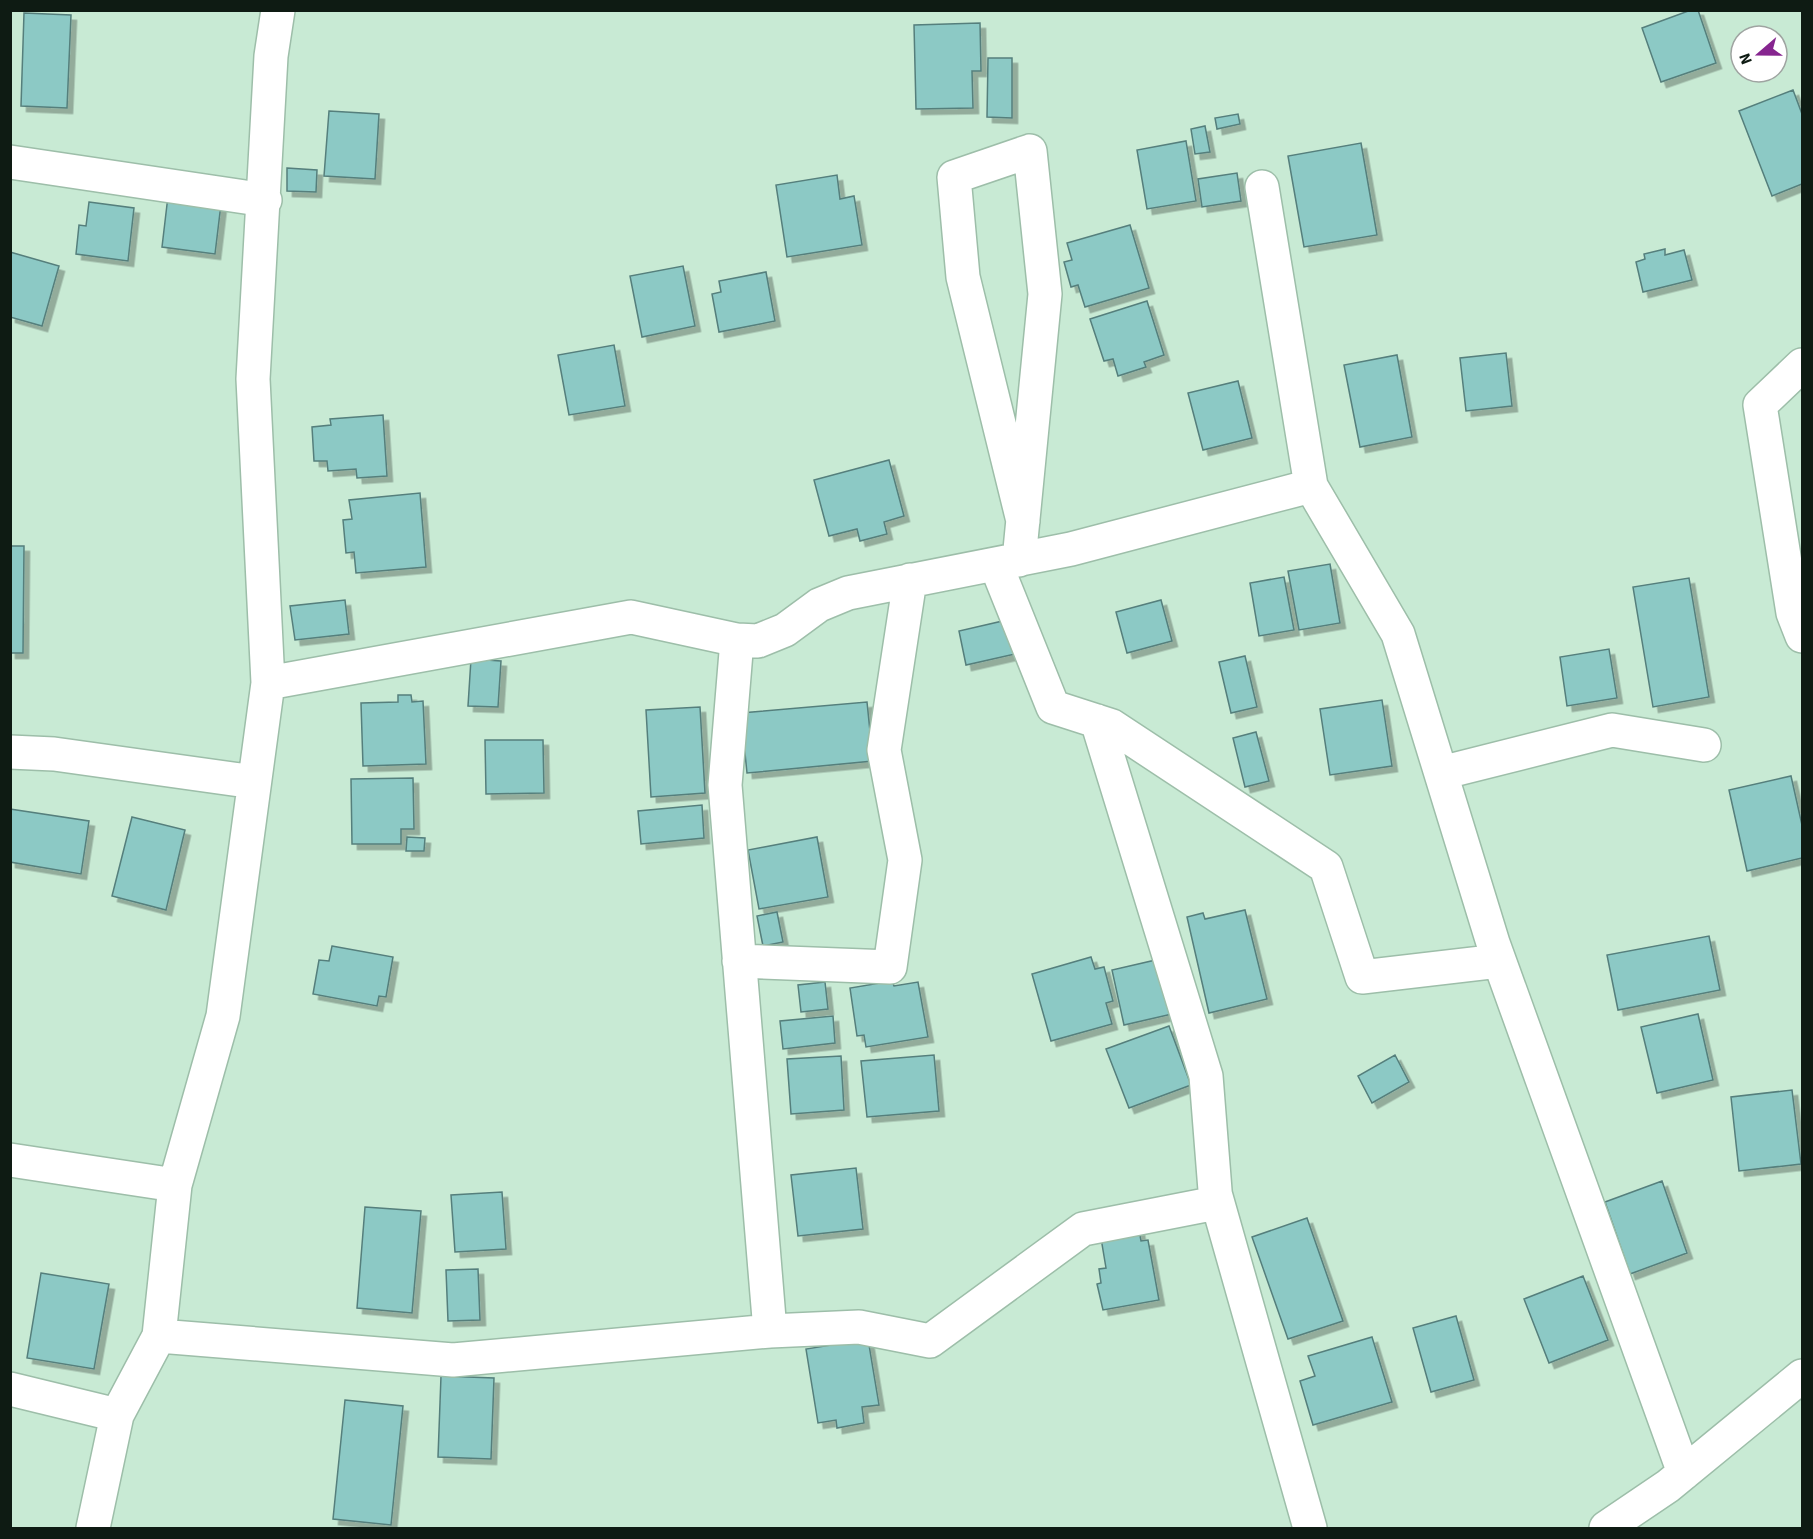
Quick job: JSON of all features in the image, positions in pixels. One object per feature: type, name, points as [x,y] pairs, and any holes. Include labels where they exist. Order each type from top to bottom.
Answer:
[{"type":"street","points":[[93,1528],[117,1415],[159,1336],[175,1185],[224,1016],[267,683],[253,378],[265,200],[271,56],[278,10]]},
{"type":"street","points":[[1023,521],[963,277],[954,177],[1030,151],[1045,294],[1023,521],[1008,563],[1053,707],[1112,726],[1326,867],[1362,977],[1499,961]]},
{"type":"street","points":[[10,162],[265,200]]},
{"type":"street","points":[[1262,187],[1311,486],[1398,634],[1499,961],[1684,1473]]},
{"type":"street","points":[[1803,365],[1760,405],[1793,613],[1803,636]]},
{"type":"street","points":[[267,683],[631,616],[737,640],[758,641],[785,630],[819,605],[849,593],[1008,563],[1311,486]]},
{"type":"street","points":[[739,961],[890,967],[905,860],[884,750],[910,580]]},
{"type":"street","points":[[737,640],[725,784],[770,1330]]},
{"type":"street","points":[[159,1336],[453,1360],[770,1330],[859,1327],[930,1341],[1083,1229],[1216,1203],[1206,1076],[1097,721]]},
{"type":"street","points":[[1441,773],[1612,730],[1704,745]]},
{"type":"street","points":[[10,752],[54,754],[254,782]]},
{"type":"street","points":[[10,1160],[175,1185]]},
{"type":"street","points":[[1215,1193],[1310,1528]]},
{"type":"street","points":[[1606,1528],[1684,1473],[1803,1376]]},
{"type":"street","points":[[10,1389],[117,1415]]},
{"type":"building","points":[[1691,10],[1698,10],[1716,63],[1661,82],[1642,28]]},
{"type":"building","points":[[24,13],[71,15],[67,108],[21,106]]},
{"type":"building","points":[[980,23],[981,71],[972,71],[973,108],[916,109],[914,25]]},
{"type":"building","points":[[988,58],[1012,58],[1012,118],[987,117]]},
{"type":"building","points":[[1793,90],[1802,114],[1802,184],[1772,196],[1739,111]]},
{"type":"building","points":[[329,111],[379,114],[375,179],[324,176]]},
{"type":"building","points":[[1238,114],[1240,124],[1217,129],[1215,118]]},
{"type":"building","points":[[1205,126],[1210,152],[1195,154],[1191,129]]},
{"type":"building","points":[[1186,141],[1196,201],[1147,209],[1137,150]]},
{"type":"building","points":[[1361,143],[1377,235],[1304,247],[1288,156]]},
{"type":"building","points":[[287,168],[317,170],[316,192],[287,191]]},
{"type":"building","points":[[1237,173],[1241,201],[1202,207],[1198,179]]},
{"type":"building","points":[[837,175],[840,199],[854,196],[862,245],[787,257],[776,185]]},
{"type":"building","points":[[168,196],[221,204],[215,254],[162,247]]},
{"type":"building","points":[[89,202],[134,208],[128,261],[76,254],[79,225],[86,226]]},
{"type":"building","points":[[1130,225],[1149,288],[1085,307],[1078,285],[1071,287],[1064,262],[1072,260],[1067,243]]},
{"type":"building","points":[[1665,249],[1665,255],[1684,250],[1692,280],[1643,292],[1636,262],[1645,259],[1644,254]]},
{"type":"building","points":[[10,252],[59,266],[42,326],[10,317]]},
{"type":"building","points":[[683,266],[695,326],[642,337],[630,276]]},
{"type":"building","points":[[766,272],[775,321],[719,332],[712,294],[721,292],[719,281]]},
{"type":"building","points":[[1147,301],[1164,355],[1144,362],[1146,367],[1118,376],[1113,359],[1104,361],[1090,319]]},
{"type":"building","points":[[614,345],[625,406],[569,415],[558,355]]},
{"type":"building","points":[[1506,353],[1512,406],[1466,411],[1460,358]]},
{"type":"building","points":[[1397,355],[1412,437],[1360,447],[1344,365]]},
{"type":"building","points":[[1238,381],[1252,438],[1203,450],[1188,393]]},
{"type":"building","points":[[383,415],[387,476],[357,478],[356,469],[328,471],[327,461],[314,461],[312,427],[331,425],[330,419]]},
{"type":"building","points":[[889,460],[904,516],[884,522],[887,534],[860,541],[857,529],[829,536],[814,480]]},
{"type":"building","points":[[420,493],[426,567],[356,573],[354,552],[346,553],[343,520],[352,519],[349,500]]},
{"type":"building","points":[[10,546],[24,546],[23,653],[10,653]]},
{"type":"building","points":[[1330,564],[1340,623],[1299,630],[1288,571]]},
{"type":"building","points":[[1284,577],[1294,630],[1259,636],[1250,583]]},
{"type":"building","points":[[1689,578],[1709,697],[1653,707],[1633,587]]},
{"type":"building","points":[[345,600],[349,634],[295,640],[290,606]]},
{"type":"building","points":[[1161,600],[1172,641],[1127,653],[1116,612]]},
{"type":"building","points":[[1007,620],[1015,654],[966,665],[959,631]]},
{"type":"building","points":[[1609,649],[1617,698],[1567,706],[1560,657]]},
{"type":"building","points":[[1245,656],[1257,707],[1231,713],[1219,662]]},
{"type":"building","points":[[471,659],[501,661],[498,707],[468,706]]},
{"type":"building","points":[[398,695],[411,695],[412,702],[423,701],[426,764],[363,766],[361,703],[398,702]]},
{"type":"building","points":[[1382,700],[1392,766],[1330,775],[1320,709]]},
{"type":"building","points":[[867,702],[873,761],[747,773],[741,713]]},
{"type":"building","points":[[700,707],[705,793],[651,797],[646,710]]},
{"type":"building","points":[[1256,732],[1269,781],[1245,787],[1233,738]]},
{"type":"building","points":[[485,740],[543,740],[544,793],[486,794]]},
{"type":"building","points":[[1791,776],[1802,825],[1802,858],[1747,871],[1729,790]]},
{"type":"building","points":[[413,778],[414,829],[401,829],[401,844],[352,844],[351,779]]},
{"type":"building","points":[[702,805],[704,838],[641,844],[638,811]]},
{"type":"building","points":[[10,809],[89,821],[81,874],[10,862]]},
{"type":"building","points":[[132,817],[185,830],[166,910],[112,896]]},
{"type":"building","points":[[407,837],[425,838],[424,851],[406,851]]},
{"type":"building","points":[[817,837],[828,897],[759,909],[748,850]]},
{"type":"building","points":[[1245,910],[1267,999],[1209,1013],[1187,917],[1203,913],[1205,919]]},
{"type":"building","points":[[777,912],[783,942],[763,946],[757,916]]},
{"type":"building","points":[[1709,936],[1720,990],[1618,1010],[1607,955]]},
{"type":"building","points":[[332,946],[393,957],[386,997],[379,996],[377,1006],[313,994],[319,960],[329,961]]},
{"type":"building","points":[[1091,957],[1095,969],[1104,967],[1113,1001],[1106,1003],[1112,1024],[1051,1041],[1032,974]]},
{"type":"building","points":[[1160,959],[1172,1014],[1124,1025],[1112,970]]},
{"type":"building","points":[[892,981],[894,986],[918,982],[928,1037],[866,1047],[864,1035],[857,1036],[850,988]]},
{"type":"building","points":[[825,982],[828,1009],[801,1012],[798,985]]},
{"type":"building","points":[[1698,1014],[1713,1080],[1657,1093],[1641,1027]]},
{"type":"building","points":[[833,1016],[835,1043],[783,1049],[780,1021]]},
{"type":"building","points":[[1169,1026],[1191,1085],[1129,1108],[1106,1049]]},
{"type":"building","points":[[934,1055],[939,1111],[867,1117],[861,1061]]},
{"type":"building","points":[[1395,1055],[1409,1082],[1372,1103],[1358,1076]]},
{"type":"building","points":[[841,1056],[844,1110],[791,1114],[787,1059]]},
{"type":"building","points":[[1792,1090],[1801,1164],[1739,1171],[1731,1097]]},
{"type":"building","points":[[856,1168],[863,1229],[798,1236],[791,1175]]},
{"type":"building","points":[[1662,1181],[1687,1253],[1630,1274],[1605,1202]]},
{"type":"building","points":[[502,1192],[506,1249],[455,1252],[451,1195]]},
{"type":"building","points":[[365,1207],[421,1211],[412,1313],[357,1308]]},
{"type":"building","points":[[1307,1218],[1343,1321],[1288,1339],[1252,1237]]},
{"type":"building","points":[[1139,1230],[1141,1241],[1148,1240],[1159,1300],[1103,1310],[1097,1284],[1101,1283],[1099,1269],[1106,1268],[1101,1238]]},
{"type":"building","points":[[478,1269],[480,1320],[448,1321],[446,1270]]},
{"type":"building","points":[[41,1273],[109,1284],[94,1369],[27,1358]]},
{"type":"building","points":[[1583,1276],[1608,1340],[1549,1363],[1524,1299]]},
{"type":"building","points":[[1456,1316],[1474,1380],[1431,1392],[1413,1328]]},
{"type":"building","points":[[1372,1337],[1392,1402],[1313,1425],[1300,1381],[1315,1376],[1308,1356]]},
{"type":"building","points":[[868,1339],[879,1405],[862,1407],[864,1423],[837,1428],[836,1420],[818,1423],[806,1349]]},
{"type":"building","points":[[441,1376],[494,1378],[491,1459],[438,1457]]},
{"type":"building","points":[[345,1400],[403,1406],[391,1525],[333,1519]]}]
